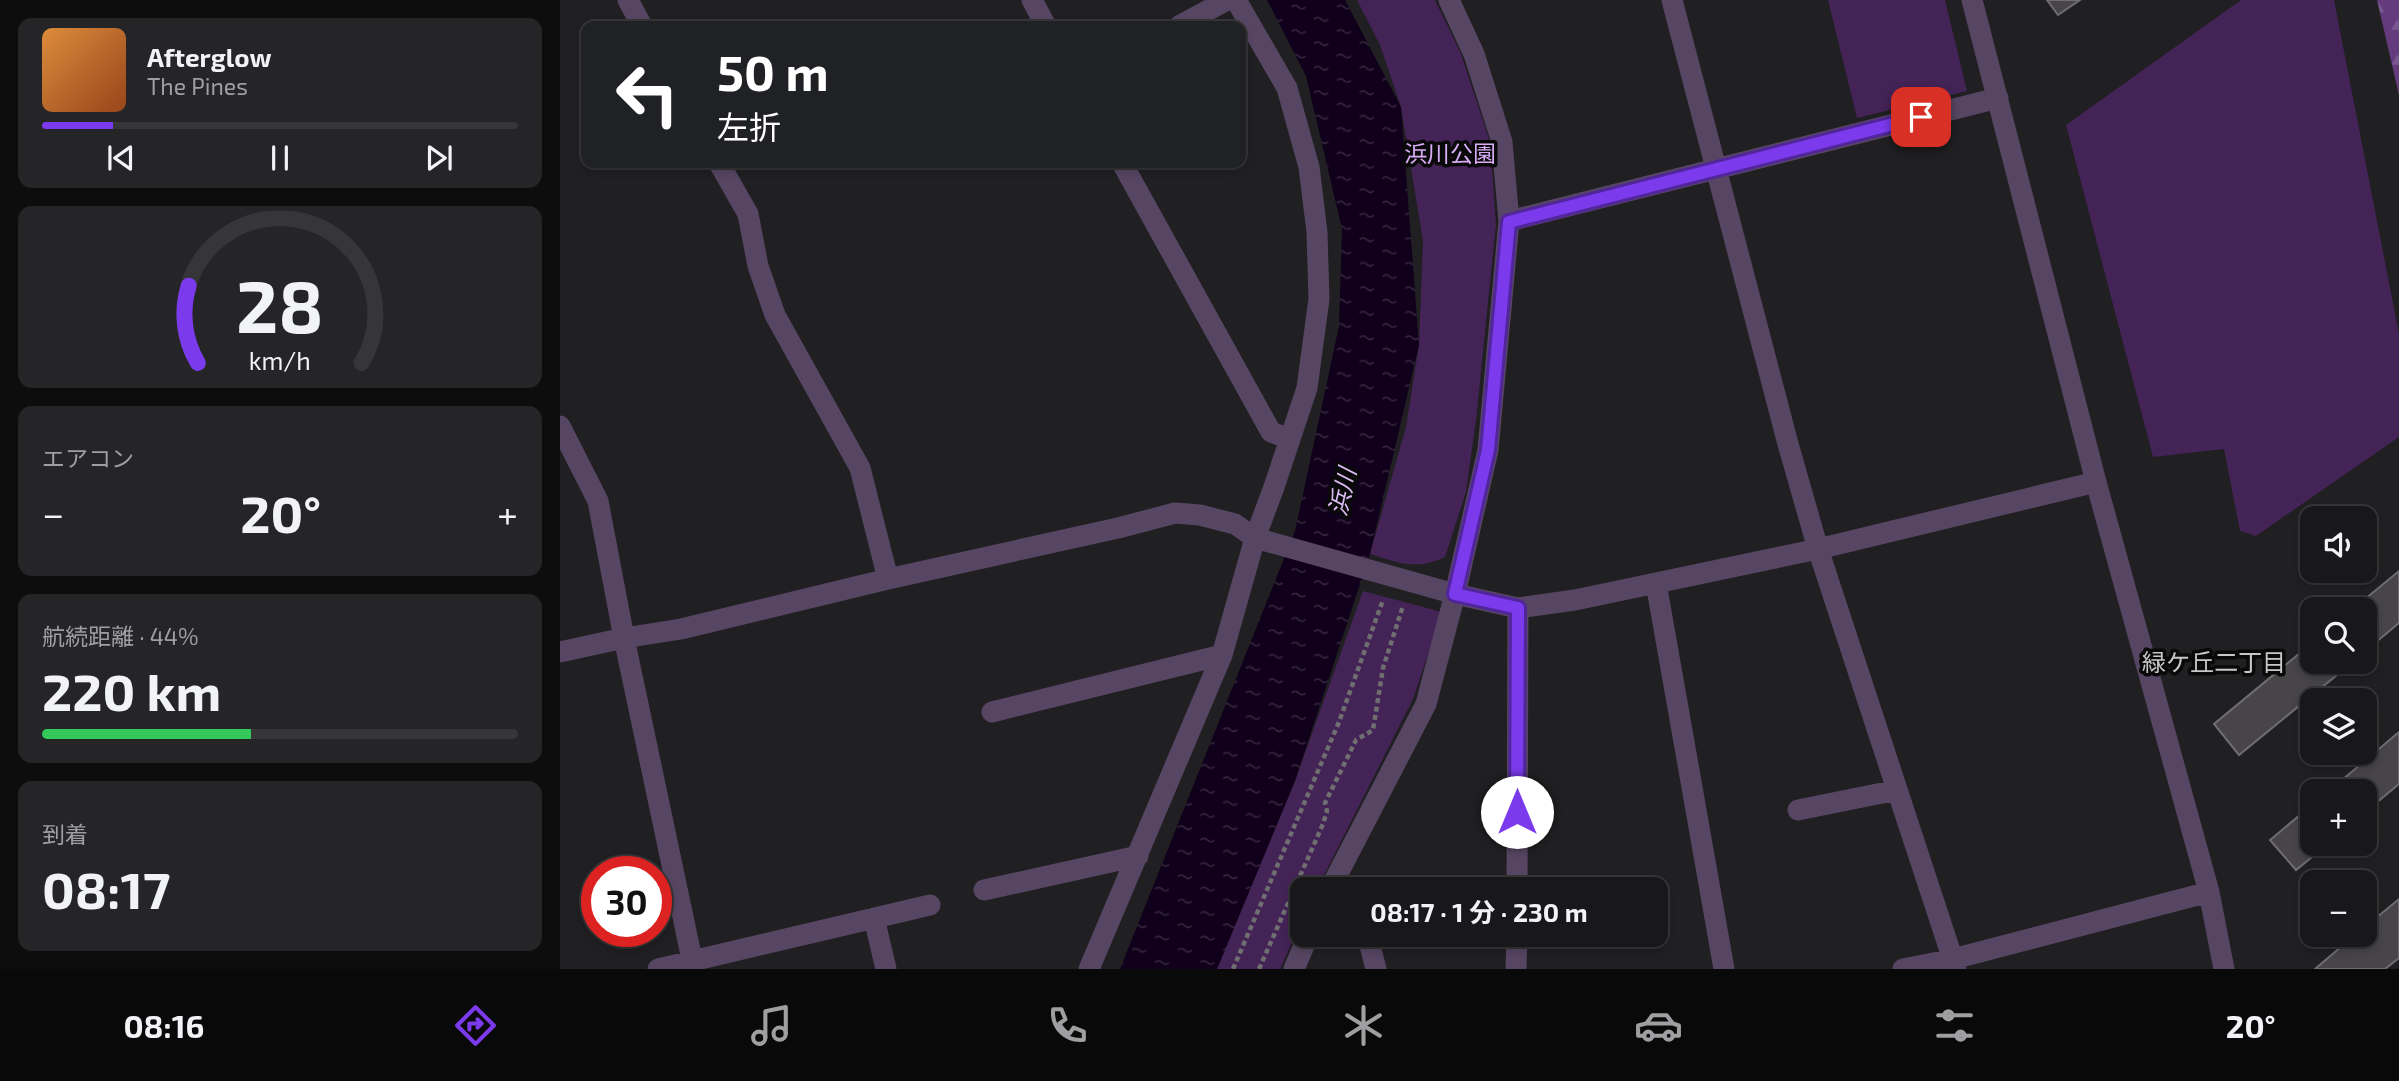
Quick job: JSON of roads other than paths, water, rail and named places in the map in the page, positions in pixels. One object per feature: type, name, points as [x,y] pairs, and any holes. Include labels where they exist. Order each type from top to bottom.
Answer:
[{"type":"street","points":[[628,0],[639,21]]},
{"type":"street","points":[[1032,0],[1043,21]]},
{"type":"street","points":[[1188,21],[1227,0]]},
{"type":"street","points":[[1089,969],[1222,655],[1255,538],[1307,388],[1319,299],[1317,232],[1309,167],[1287,88],[1237,0]]},
{"type":"street","points":[[1341,877],[1426,704],[1488,450],[1509,222],[1502,142],[1475,54],[1449,0]]},
{"type":"street","points":[[1672,0],[1818,549],[1955,964]]},
{"type":"street","points":[[1972,0],[2096,482],[2208,892],[2224,969]]},
{"type":"street","points":[[1509,222],[1717,167],[1998,98]]},
{"type":"street","points":[[722,168],[748,214],[758,266],[775,315],[860,468],[888,579]]},
{"type":"street","points":[[1125,168],[1271,432],[1290,439]]},
{"type":"street","points":[[560,426],[598,501],[693,965]]},
{"type":"street","points":[[560,652],[681,629],[1175,513],[1200,515],[1235,524],[1255,538],[1455,594],[1518,608],[1575,600],[1818,549],[2096,482]]},
{"type":"street","points":[[1656,583],[1724,969]]},
{"type":"street","points":[[1517,877],[1518,608]]},
{"type":"street","points":[[992,712],[1222,655]]},
{"type":"street","points":[[1798,810],[1898,790]]},
{"type":"street","points":[[984,890],[1138,856]]},
{"type":"street","points":[[1903,969],[1955,964],[2208,892]]},
{"type":"street","points":[[659,969],[693,965],[930,905]]},
{"type":"street","points":[[874,918],[886,969]]},
{"type":"street","points":[[1294,969],[1303,947]]},
{"type":"street","points":[[1370,947],[1376,969]]},
{"type":"street","points":[[1516,969],[1517,947]]},
{"type":"water","name":"浜川","points":[[1267,0],[1345,0],[1401,107],[1419,345],[1370,554],[1295,781],[1217,969],[1120,969],[1295,531],[1339,326],[1342,229],[1306,76]]},
{"type":"district","name":"緑ケ丘二丁目","points":[[2214,663]]},
{"type":"park label","name":"浜川公園","points":[[1450,154]]}]
